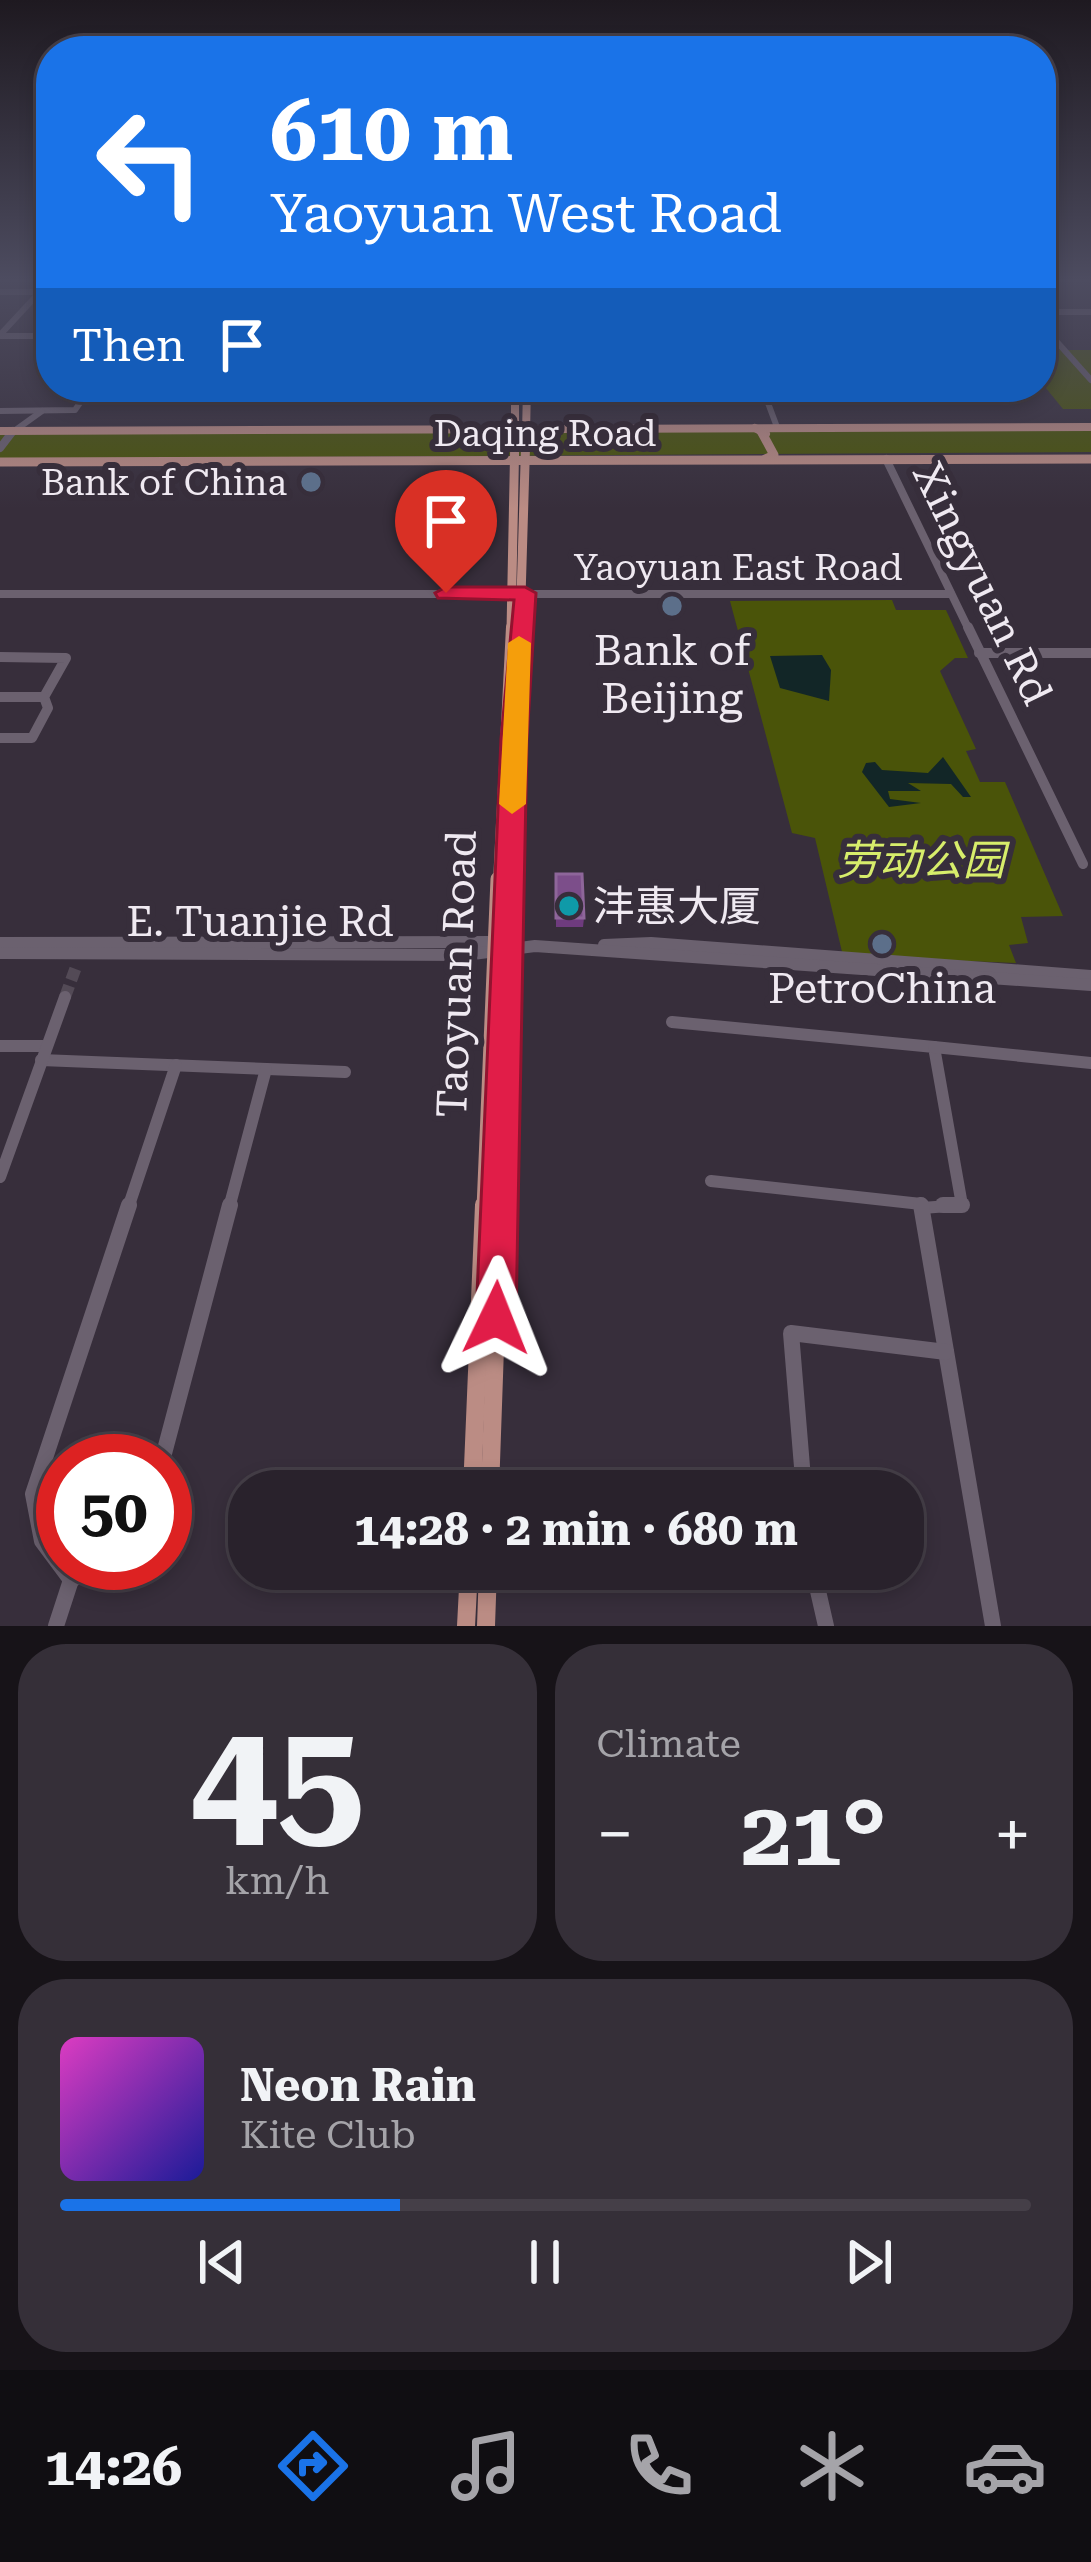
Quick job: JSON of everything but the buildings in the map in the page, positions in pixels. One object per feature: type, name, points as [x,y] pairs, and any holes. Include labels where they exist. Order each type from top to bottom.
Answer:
[{"type":"main road","points":[[514,402],[513,430],[521,460]]},
{"type":"main road","points":[[521,460],[527,402]]},
{"type":"main road","points":[[780,427],[776,431],[784,455],[794,459]]},
{"type":"main road","name":"Daqing Road","points":[[6,432],[1091,427]]},
{"type":"main road","points":[[753,428],[766,434],[774,454],[764,460]]},
{"type":"main road","points":[[345,461],[351,459],[357,435],[351,430]]},
{"type":"main road","points":[[358,461],[357,446],[366,430]]},
{"type":"main road","name":"Daqing Road","points":[[0,462],[1091,459]]},
{"type":"main road","name":"Taoyuan Road","points":[[490,1470],[508,653],[520,593],[521,460]]},
{"type":"main road","name":"Taoyuan Road","points":[[473,1470],[502,946]]},
{"type":"main road","points":[[466,1626],[468,1590]]},
{"type":"main road","points":[[486,1626],[487,1590]]},
{"type":"street","points":[[1070,357],[1091,380]]},
{"type":"street","points":[[0,411],[75,410],[81,402]]},
{"type":"street","points":[[769,402],[780,427]]},
{"type":"street","points":[[0,448],[6,432],[42,411]]},
{"type":"street","name":"Xingyuan Rd","points":[[886,459],[1083,864]]},
{"type":"street","name":"Yaoyuan East Road","points":[[0,594],[951,594]]},
{"type":"street","points":[[979,653],[1091,653]]},
{"type":"street","points":[[0,657],[66,658],[44,698]]},
{"type":"street","points":[[0,697],[44,698]]},
{"type":"street","points":[[0,738],[32,738],[48,708],[44,698]]},
{"type":"street","points":[[0,943],[651,943],[1091,976]]},
{"type":"street","name":"E. Tuanjie Rd","points":[[0,952],[502,946],[667,953],[1091,986]]},
{"type":"street","points":[[76,967],[82,952]]},
{"type":"street","points":[[0,1177],[65,997]]},
{"type":"street","points":[[672,1022],[1091,1063]]},
{"type":"street","points":[[0,1046],[176,1065],[345,1072]]},
{"type":"street","points":[[711,1181],[962,1205],[934,1047]]},
{"type":"street","points":[[53,1434],[176,1065]]},
{"type":"street","points":[[169,1434],[266,1069]]},
{"type":"street","points":[[921,1204],[993,1626]]},
{"type":"street","points":[[802,1470],[791,1333],[946,1352]]},
{"type":"street","points":[[36,1485],[36,1529]]},
{"type":"street","points":[[56,1626],[68,1590]]},
{"type":"street","points":[[818,1590],[826,1626]]},
{"type":"green space","points":[[1056,357],[1091,357],[1091,409],[1063,409],[1056,400]]},
{"type":"green space","points":[[1091,429],[1091,452],[0,459],[0,433]]},
{"type":"green space","name":"劳动公园","points":[[892,600],[896,610],[946,610],[968,658],[955,658],[940,671],[976,749],[966,751],[980,782],[1005,782],[1063,916],[1021,917],[1028,943],[1009,945],[1016,963],[843,956],[815,838],[792,833],[730,601]]},
{"type":"shaded area","points":[[822,655],[831,670],[829,701],[780,688],[770,656]]},
{"type":"shaded area","points":[[943,757],[971,797],[963,797],[951,784],[908,783],[921,791],[888,791],[890,799],[921,803],[889,807],[862,772],[866,763],[875,762],[882,770],[928,773]]},
{"type":"tunnel","points":[[65,997],[76,967]]},
{"type":"slow traffic","points":[[512,804],[519,643]]},
{"type":"place","name":"Bank of China","points":[[311,482]]},
{"type":"place","name":"Bank of Beijing","points":[[672,606]]},
{"type":"place","name":"沣惠大厦","points":[[569,906]]},
{"type":"place","name":"PetroChina","points":[[882,944]]},
{"type":"route","points":[[446,593],[525,593],[514,739],[496,1318]]}]
